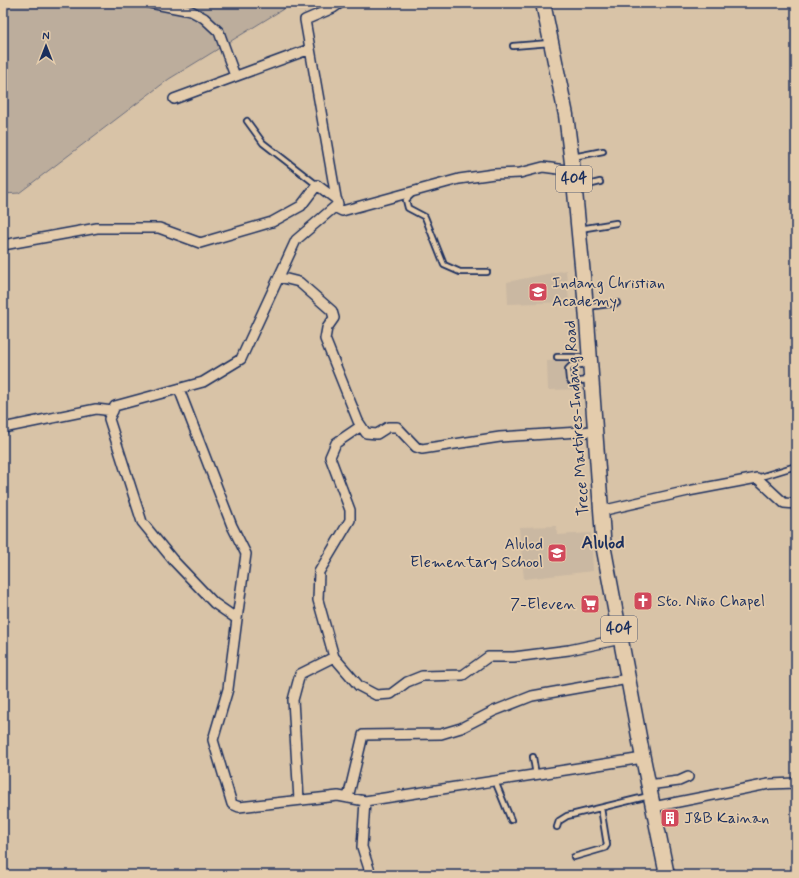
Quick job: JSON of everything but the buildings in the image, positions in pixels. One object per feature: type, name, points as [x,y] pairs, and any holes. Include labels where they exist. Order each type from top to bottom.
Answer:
[{"type":"main road","name":"Trece Martires-Indang Road","points":[[543,3],[566,115],[575,189],[586,307],[604,550],[643,758],[667,875]]},
{"type":"street","points":[[150,3],[191,11],[204,18],[219,32],[235,76]]},
{"type":"street","points":[[340,3],[333,8],[305,20],[338,202],[338,209],[342,211],[459,179],[494,174],[520,173],[543,167],[572,164]]},
{"type":"street","points":[[174,99],[310,48]]},
{"type":"street","points":[[3,245],[98,228],[159,228],[200,243],[272,222],[301,206],[317,185],[338,202]]},
{"type":"street","points":[[237,619],[214,603],[174,560],[142,522],[109,419],[115,406],[203,382],[241,359],[296,240],[338,202]]},
{"type":"street","points":[[279,277],[300,282],[332,311],[334,318],[327,328],[325,339],[358,421],[366,433],[377,434],[388,427],[397,427],[416,447],[422,449],[500,437],[595,431]]},
{"type":"street","points":[[179,389],[232,526],[246,554],[228,689],[213,740],[232,804],[239,807],[338,796],[366,801],[643,758]]},
{"type":"street","points":[[3,428],[96,409],[113,411]]},
{"type":"street","points":[[361,426],[336,443],[330,457],[350,510],[350,520],[319,572],[318,600],[334,657],[359,686],[376,696],[391,694],[407,682],[422,676],[463,675],[488,658],[514,657],[569,650],[621,639]]},
{"type":"street","points":[[601,510],[757,478],[784,503],[796,504]]},
{"type":"street","points":[[299,800],[293,700],[300,674],[334,657]]},
{"type":"street","points":[[348,798],[363,735],[441,734],[461,728],[494,711],[532,696],[628,678]]},
{"type":"street","points":[[651,796],[688,777]]},
{"type":"street","points":[[651,796],[769,784],[796,784]]},
{"type":"street","points":[[366,801],[362,847],[371,875]]},
{"type":"lane","points":[[513,46],[552,43]]},
{"type":"lane","points":[[247,121],[263,143],[317,185]]},
{"type":"lane","points":[[572,164],[603,151]]},
{"type":"lane","points":[[575,189],[600,182]]},
{"type":"lane","points":[[415,191],[406,200],[408,208],[425,217],[444,265],[460,272],[487,272]]},
{"type":"lane","points":[[579,229],[616,223]]},
{"type":"lane","points":[[586,307],[617,303]]},
{"type":"lane","points":[[557,358],[590,361]]},
{"type":"lane","points":[[590,361],[571,366],[568,369],[569,379],[571,382],[591,380]]},
{"type":"lane","points":[[757,478],[796,466]]},
{"type":"lane","points":[[533,757],[536,775]]},
{"type":"lane","points":[[495,781],[511,820]]},
{"type":"lane","points":[[557,827],[559,821],[567,816],[651,796]]},
{"type":"lane","points":[[574,857],[605,848],[607,844],[601,808]]},
{"type":"shaded area","points":[[3,3],[293,3],[169,79],[19,193],[3,194]]},
{"type":"shaded area","name":"Indang Christian Academy","points":[[566,270],[569,302],[508,304],[507,282]]},
{"type":"shaded area","points":[[582,359],[584,389],[548,390],[547,361]]},
{"type":"shaded area","name":"Alulod Elementary School","points":[[556,526],[557,535],[591,533],[593,571],[524,579],[519,527]]},
{"type":"place","name":"Indang Christian Academy","points":[[538,292]]},
{"type":"place","name":"Alulod Elementary School","points":[[557,553]]},
{"type":"place","name":"Sto. Niño Chapel","points":[[643,601]]},
{"type":"place","name":"7-Eleven","points":[[590,604]]},
{"type":"place","name":"J&B Kainan","points":[[670,818]]},
{"type":"district","name":"Alulod","points":[[603,543]]}]
